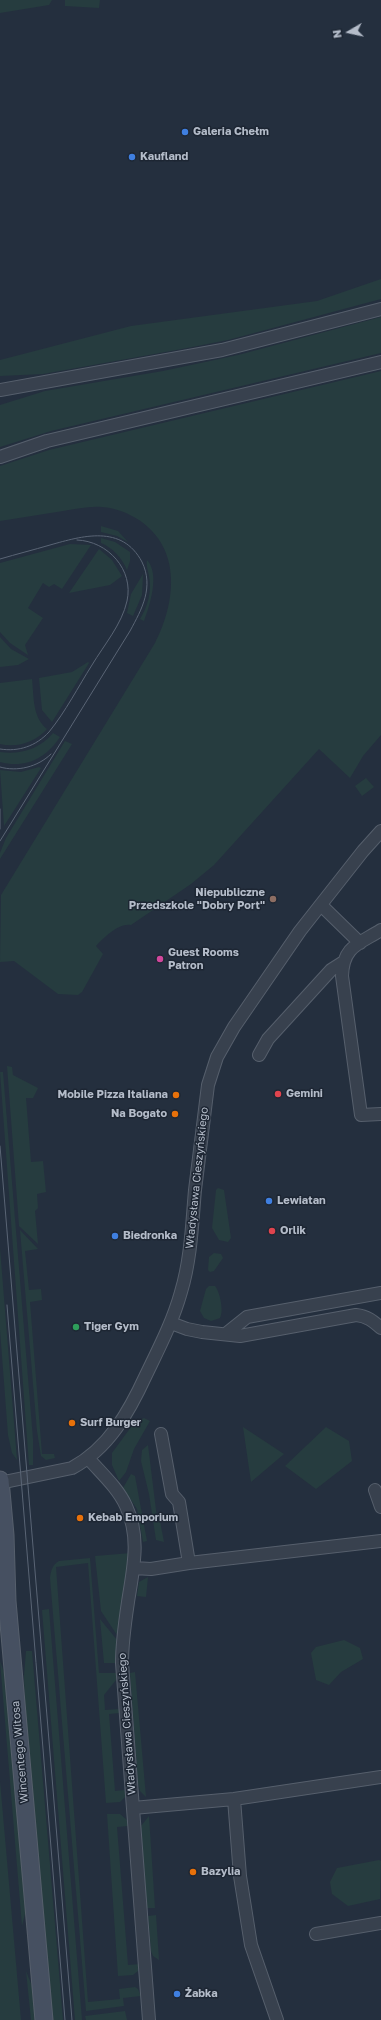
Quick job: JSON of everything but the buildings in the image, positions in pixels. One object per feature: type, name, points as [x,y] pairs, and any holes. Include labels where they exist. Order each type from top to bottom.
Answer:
[{"type":"street","points":[[0,390],[222,350],[381,309]]},
{"type":"street","points":[[0,457],[47,441],[381,362]]},
{"type":"street","name":"Władysława Cieszyńskiego","points":[[0,1482],[72,1468],[88,1458],[104,1444],[131,1406],[171,1323],[181,1292],[188,1262],[208,1085],[217,1057],[234,1027],[300,931],[363,850],[381,831]]},
{"type":"street","points":[[320,905],[360,943]]},
{"type":"street","points":[[381,930],[348,951],[342,963],[343,986],[361,1115],[381,1114]]},
{"type":"street","points":[[259,1055],[268,1040],[331,970],[342,963]]},
{"type":"street","points":[[227,1333],[247,1317],[381,1293]]},
{"type":"street","points":[[171,1323],[194,1331],[250,1335],[356,1316],[364,1316],[372,1320],[381,1328]]},
{"type":"street","points":[[161,1434],[172,1494],[179,1502],[189,1563]]},
{"type":"street","name":"Władysława Cieszyńskiego","points":[[88,1458],[122,1498],[135,1536],[136,1555],[125,1618],[122,1663],[149,2020]]},
{"type":"street","name":"Wincentego Witosa","points":[[0,1482],[5,1535],[7,1601],[44,2020]]},
{"type":"street","points":[[375,1490],[381,1507]]},
{"type":"street","points":[[134,1568],[151,1569],[189,1563],[381,1541]]},
{"type":"street","name":"Władysława Cieszyńskiego","points":[[133,1808],[234,1799],[381,1777]]},
{"type":"street","points":[[234,1799],[240,1876],[251,1945],[277,2020]]},
{"type":"street","points":[[316,1934],[381,1923]]},
{"type":"green space","points":[[0,0],[52,0],[49,5],[0,13]]},
{"type":"green space","points":[[65,0],[100,0],[99,8],[65,6]]},
{"type":"green space","points":[[381,279],[381,299],[228,340],[43,374],[0,376],[0,360],[131,326],[317,301]]},
{"type":"green space","points":[[381,317],[381,353],[51,431],[0,447],[0,405],[45,391],[163,371],[238,355]]},
{"type":"green space","points":[[381,371],[381,735],[363,756],[350,778],[319,749],[214,865],[191,884],[131,925],[121,926],[112,931],[96,946],[103,954],[82,992],[78,995],[58,994],[14,961],[0,962],[1,895],[155,643],[167,611],[171,594],[171,577],[163,546],[153,532],[139,520],[117,510],[102,507],[87,507],[0,521],[0,466],[49,450]]},
{"type":"green space","points":[[101,526],[118,531],[128,542],[117,536],[101,532]]},
{"type":"green space","points":[[101,538],[115,542],[130,552],[130,561],[127,570],[123,561],[117,554],[101,543]]},
{"type":"green space","points":[[70,544],[91,545],[62,589],[54,584],[49,587],[43,583],[28,608],[43,618],[25,645],[28,655],[10,643],[0,632],[0,563]]},
{"type":"green space","points":[[99,549],[112,560],[122,576],[110,585],[69,593]]},
{"type":"green space","points":[[147,560],[153,573],[153,590],[144,621],[140,619],[150,593]]},
{"type":"green space","points":[[143,574],[142,595],[133,616],[127,613],[131,594]]},
{"type":"green space","points":[[0,637],[11,649],[29,659],[18,665],[0,667]]},
{"type":"green space","points":[[88,662],[89,663],[52,722],[42,710],[39,678],[72,672]]},
{"type":"green space","points":[[32,679],[36,712],[42,724],[47,729],[32,741],[26,743],[13,745],[0,744],[0,683]]},
{"type":"green space","points":[[53,733],[60,737],[42,756],[27,763],[9,764],[0,762],[0,752],[15,753],[29,750],[48,739]]},
{"type":"green space","points":[[65,741],[72,744],[0,859],[0,853],[6,838]]},
{"type":"green space","points":[[39,767],[41,768],[4,826],[0,770],[21,772]]},
{"type":"green space","points":[[366,778],[374,787],[362,796],[355,786]]},
{"type":"green space","points":[[7,1066],[12,1067],[13,1075],[38,1088],[33,1098],[26,1098],[31,1162],[43,1161],[46,1192],[37,1194],[38,1208],[35,1211],[38,1244],[19,1226]]},
{"type":"green space","points":[[0,1072],[3,1072],[33,1439],[33,1465],[29,1465]]},
{"type":"green space","points":[[218,1188],[224,1190],[231,1238],[228,1242],[219,1240],[212,1228],[216,1190]]},
{"type":"green space","points":[[20,1230],[38,1249],[25,1251],[29,1290],[41,1289],[42,1300],[30,1302],[42,1454],[54,1454],[55,1458],[46,1460],[41,1456],[37,1431]]},
{"type":"green space","points":[[0,1248],[17,1460],[12,1453],[8,1435],[0,1330]]},
{"type":"green space","points":[[214,1253],[221,1254],[223,1258],[214,1271],[210,1272],[208,1270],[209,1257]]},
{"type":"green space","points":[[209,1286],[215,1286],[217,1289],[222,1311],[220,1318],[211,1321],[204,1318],[200,1311],[206,1289]]},
{"type":"green space","points":[[144,1418],[150,1421],[134,1449],[126,1472],[119,1481],[112,1465],[112,1453],[134,1423]]},
{"type":"green space","points":[[243,1427],[284,1454],[251,1482]]},
{"type":"green space","points":[[326,1427],[349,1441],[352,1461],[316,1489],[285,1466]]},
{"type":"green space","points":[[148,1445],[157,1518],[160,1521],[164,1542],[156,1540],[149,1494],[141,1461],[142,1450]]},
{"type":"green space","points":[[131,1474],[135,1476],[147,1541],[143,1542],[137,1509],[123,1488]]},
{"type":"green space","points":[[131,1553],[117,1635],[101,1611],[95,1556]]},
{"type":"green space","points":[[90,1558],[99,1673],[116,1673],[116,1680],[104,1695],[105,1710],[119,1709],[119,1713],[109,1714],[115,1791],[125,1790],[125,1797],[120,1802],[106,1803],[88,1563],[56,1567],[88,2002],[120,1999],[119,1989],[135,1987],[138,1989],[141,1996],[123,1998],[124,2006],[86,2011],[50,1578],[53,1566],[59,1561]]},
{"type":"green space","points":[[148,1577],[146,1597],[137,1596],[139,1582]]},
{"type":"green space","points":[[49,1609],[82,2020],[75,2020],[42,1610]]},
{"type":"green space","points":[[100,1619],[117,1640],[116,1663],[104,1663]]},
{"type":"green space","points":[[344,1640],[360,1648],[363,1659],[341,1672],[329,1685],[316,1680],[311,1653],[316,1647]]},
{"type":"green space","points":[[26,1651],[32,1651],[63,2020],[52,2020],[25,1713],[24,1676]]},
{"type":"green space","points":[[0,1661],[5,1675],[27,1906],[22,1926]]},
{"type":"green space","points":[[135,1672],[146,1797],[140,1791],[138,1783],[130,1673]]},
{"type":"green space","points":[[0,1781],[21,2020],[0,2020]]},
{"type":"green space","points":[[107,1814],[120,1814],[127,1820],[128,1826],[117,1827],[128,1965],[140,1964],[138,1971],[133,1975],[118,1976]]},
{"type":"green space","points":[[149,1816],[155,1908],[147,1908],[141,1826]]},
{"type":"green space","points":[[379,1860],[381,1861],[380,1899],[348,1906],[332,1894],[330,1882],[337,1868]]},
{"type":"green space","points":[[156,1915],[159,1960],[153,1956],[151,1951],[148,1916]]},
{"type":"green space","points":[[26,1971],[34,1991],[36,2020],[31,2020]]},
{"type":"green space","points":[[125,2011],[127,2020],[86,2020],[85,2016]]},
{"type":"tram line","points":[[0,559],[88,536],[100,536],[113,538],[124,542],[134,550],[142,562],[147,580],[145,598],[130,631],[0,841]]},
{"type":"tram line","points":[[0,749],[14,750],[27,747],[39,741],[49,732],[112,634],[125,610],[128,590],[122,568],[116,559],[99,546],[77,540]]},
{"type":"tram line","points":[[0,767],[20,769],[34,765],[51,754]]},
{"type":"tram line","points":[[0,809],[0,829]]},
{"type":"tram line","points":[[0,1146],[72,2020]]},
{"type":"tram line","points":[[7,1305],[65,2020]]},
{"type":"place","name":"Galeria Chełm","points":[[185,132]]},
{"type":"place","name":"Kaufland","points":[[132,157]]},
{"type":"place","name":"Niepubliczne Przedszkole \"Dobry Port\"","points":[[273,899]]},
{"type":"place","name":"Guest Rooms Patron","points":[[160,959]]},
{"type":"place","name":"Gemini","points":[[278,1094]]},
{"type":"place","name":"Mobile Pizza Italiana","points":[[176,1095]]},
{"type":"place","name":"Na Bogato","points":[[175,1114]]},
{"type":"place","name":"Lewiatan","points":[[269,1201]]},
{"type":"place","name":"Orlik","points":[[272,1231]]},
{"type":"place","name":"Biedronka","points":[[115,1236]]},
{"type":"place","name":"Tiger Gym","points":[[76,1327]]},
{"type":"place","name":"Surf Burger","points":[[72,1423]]},
{"type":"place","name":"Kebab Emporium","points":[[80,1518]]},
{"type":"place","name":"Bazylia","points":[[193,1872]]},
{"type":"place","name":"Żabka","points":[[177,1994]]}]
